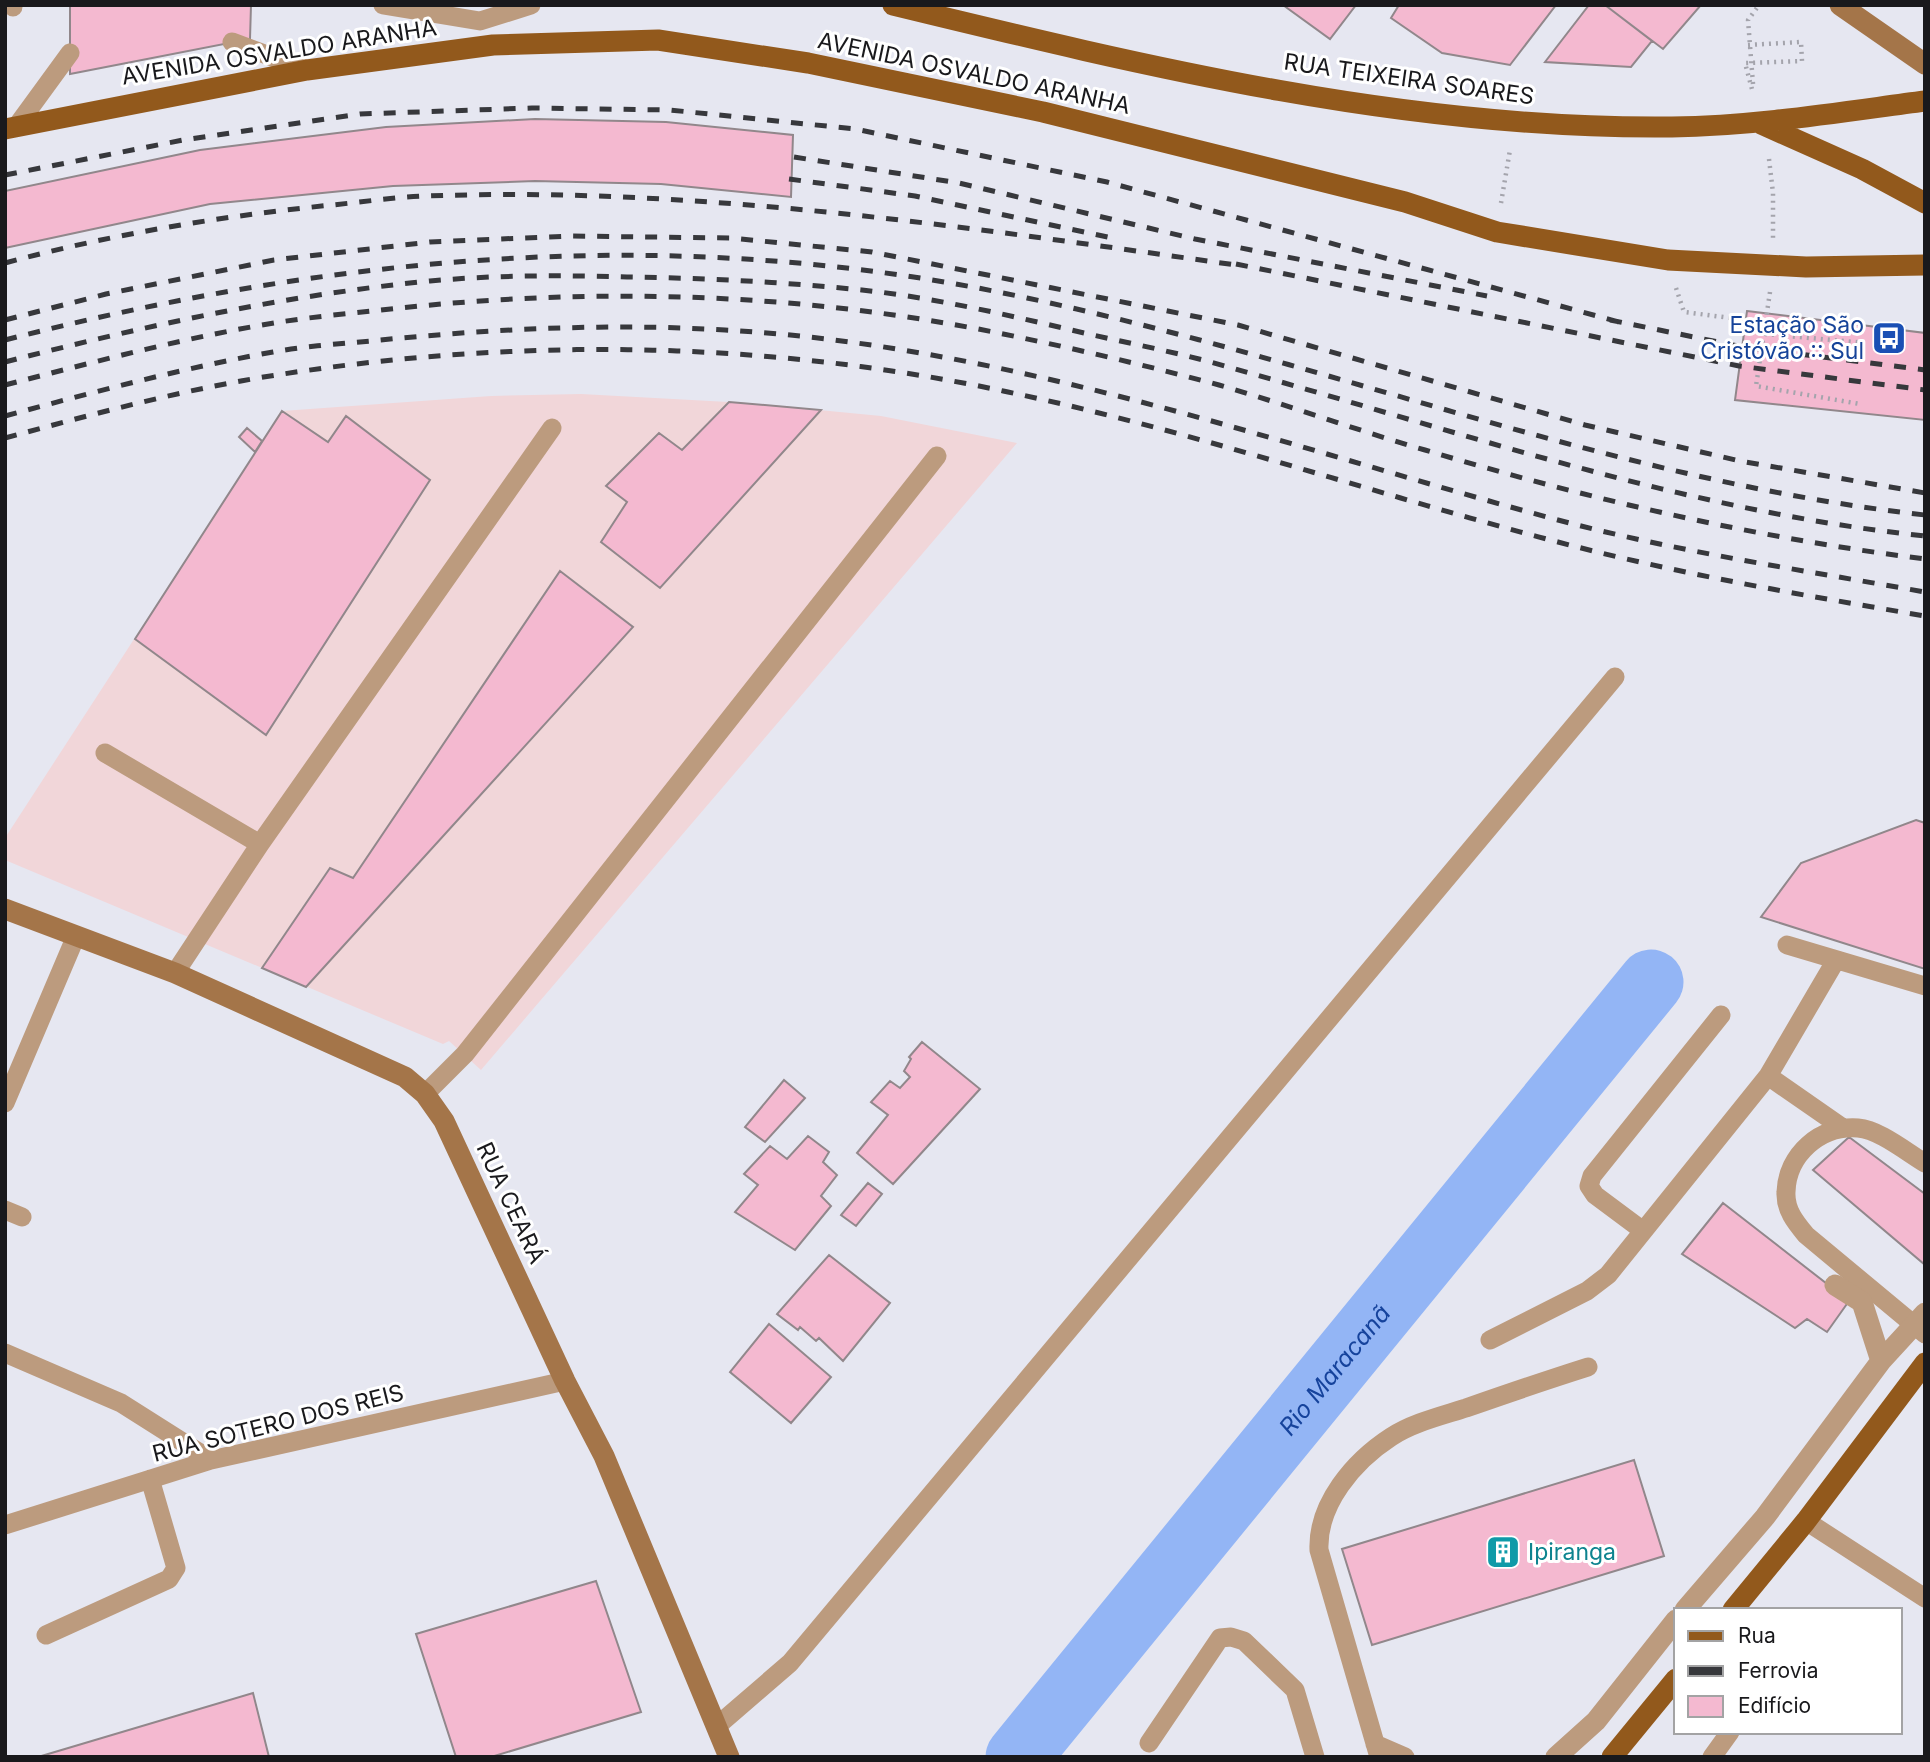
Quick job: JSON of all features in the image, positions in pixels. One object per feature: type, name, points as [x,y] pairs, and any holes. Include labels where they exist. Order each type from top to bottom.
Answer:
[{"type":"main road","name":"RUA TEIXEIRA SOARES","points":[[893,5],[1126,62],[1333,98],[1514,121],[1671,127],[1759,123],[1925,101]]},
{"type":"main road","name":"AVENIDA OSVALDO ARANHA","points":[[10,128],[307,70],[493,45],[658,40],[808,63],[1043,112],[1405,202],[1497,232],[1668,260],[1806,267],[1925,265]]},
{"type":"main road","points":[[1759,123],[1862,169],[1925,203]]},
{"type":"main road","points":[[1735,1608],[1806,1521],[1925,1363]]},
{"type":"main road","points":[[1612,1757],[1674,1681]]},
{"type":"street","points":[[1840,5],[1925,64]]},
{"type":"street","name":"RUA CEARÁ","points":[[5,909],[175,973],[405,1077],[425,1094],[444,1121],[565,1381],[604,1456],[729,1757]]},
{"type":"street","points":[[1835,1285],[1862,1302],[1881,1362]]},
{"type":"street","points":[[1687,1608],[1765,1517],[1881,1362],[1922,1324]]},
{"type":"street","points":[[1556,1757],[1596,1721],[1674,1623]]},
{"type":"lane","points":[[383,5],[480,21],[531,5]]},
{"type":"lane","points":[[232,42],[307,70]]},
{"type":"lane","points":[[10,128],[70,53]]},
{"type":"lane","points":[[175,973],[260,844],[552,428]]},
{"type":"lane","points":[[425,1094],[465,1054],[937,456]]},
{"type":"lane","points":[[717,1726],[790,1663],[1615,677]]},
{"type":"lane","points":[[105,753],[260,844]]},
{"type":"lane","points":[[5,1103],[76,936]]},
{"type":"lane","points":[[1787,945],[1925,986]]},
{"type":"lane","points":[[1490,1340],[1587,1292],[1608,1275],[1768,1076],[1836,960]]},
{"type":"lane","points":[[1642,1230],[1595,1195],[1589,1186],[1592,1176],[1721,1015]]},
{"type":"lane","points":[[1768,1076],[1843,1128]]},
{"type":"lane","points":[[1922,1324],[1806,1235],[1791,1217],[1785,1194],[1791,1168],[1803,1149],[1821,1135],[1843,1128],[1861,1128],[1925,1163]]},
{"type":"lane","points":[[5,1353],[121,1403],[211,1460]]},
{"type":"lane","points":[[1405,1757],[1378,1751],[1319,1550],[1318,1534],[1327,1507],[1354,1468],[1392,1436],[1434,1418],[1588,1367]]},
{"type":"lane","name":"RUA SOTERO DOS REIS","points":[[5,1525],[211,1460],[565,1381]]},
{"type":"lane","points":[[46,1635],[169,1580],[176,1568],[150,1479]]},
{"type":"lane","points":[[1806,1521],[1925,1598]]},
{"type":"lane","points":[[1149,1743],[1220,1639],[1231,1637],[1244,1641],[1299,1696],[1315,1757]]},
{"type":"lane","points":[[1712,1757],[1729,1734]]},
{"type":"path","points":[[1759,5],[1748,20],[1748,45],[1759,123]]},
{"type":"path","points":[[1745,63],[1802,61],[1801,42],[1748,45]]},
{"type":"path","points":[[1497,232],[1514,121]]},
{"type":"path","points":[[1684,312],[1746,320]]},
{"type":"path","points":[[1765,334],[1866,344]]},
{"type":"path","points":[[1803,394],[1860,404]]},
{"type":"shaded area","points":[[581,394],[747,403],[881,416],[1017,443],[481,1070],[449,1041],[443,1044],[5,860],[5,838],[282,411],[491,396]]},
{"type":"building","points":[[70,5],[251,5],[250,39],[70,74]]},
{"type":"building","points":[[1283,5],[1356,5],[1330,39]]},
{"type":"building","points":[[1399,5],[1556,5],[1510,65],[1442,53],[1391,18]]},
{"type":"building","points":[[1589,5],[1605,5],[1652,41],[1631,67],[1545,62]]},
{"type":"building","points":[[1605,5],[1701,5],[1663,49]]},
{"type":"building","points":[[535,119],[666,122],[793,135],[791,197],[661,184],[535,181],[393,186],[210,204],[5,248],[5,191],[200,150],[386,127]]},
{"type":"building","points":[[1747,311],[1925,333],[1925,420],[1735,400]]},
{"type":"building","points":[[729,402],[821,410],[660,588],[601,542],[627,502],[606,486],[659,433],[682,450]]},
{"type":"building","points":[[282,411],[328,442],[346,416],[430,480],[266,735],[135,639]]},
{"type":"building","points":[[247,428],[262,441],[255,452],[239,437]]},
{"type":"building","points":[[560,571],[633,627],[306,987],[262,968],[330,868],[353,878]]},
{"type":"building","points":[[1916,820],[1925,823],[1925,969],[1761,917],[1801,863]]},
{"type":"building","points":[[922,1042],[980,1089],[893,1184],[857,1153],[888,1115],[871,1102],[890,1081],[900,1088],[910,1077],[904,1071],[911,1059],[909,1057]]},
{"type":"building","points":[[784,1080],[805,1098],[765,1142],[745,1127]]},
{"type":"building","points":[[808,1136],[829,1152],[823,1162],[837,1175],[821,1196],[831,1206],[795,1250],[735,1212],[758,1185],[744,1174],[770,1146],[787,1159]]},
{"type":"building","points":[[1849,1137],[1925,1194],[1924,1264],[1813,1170]]},
{"type":"building","points":[[868,1183],[882,1194],[856,1226],[841,1215]]},
{"type":"building","points":[[1723,1203],[1849,1301],[1827,1332],[1807,1319],[1795,1328],[1682,1254]]},
{"type":"building","points":[[829,1255],[890,1303],[843,1361],[819,1338],[816,1341],[800,1327],[798,1330],[777,1314]]},
{"type":"building","points":[[769,1324],[831,1377],[791,1423],[730,1372]]},
{"type":"building","name":"Ipiranga","points":[[1634,1460],[1664,1556],[1372,1645],[1342,1549]]},
{"type":"building","points":[[596,1581],[641,1712],[491,1757],[456,1757],[416,1634]]},
{"type":"building","points":[[253,1693],[269,1757],[38,1757]]},
{"type":"waterway","name":"Rio Maracanã","points":[[1018,1757],[1651,982]]},
{"type":"railway","points":[[5,175],[183,140],[360,114],[532,108],[670,110],[855,129],[1107,182],[1619,322]]},
{"type":"railway","points":[[794,157],[959,183],[1195,239],[1487,296]]},
{"type":"railway","points":[[789,179],[915,196],[1112,238]]},
{"type":"railway","points":[[5,263],[126,235],[250,215],[414,197],[529,195],[631,197],[836,213],[1243,266]]},
{"type":"railway","points":[[5,320],[106,294],[274,260],[430,242],[571,236],[731,238],[872,252],[1238,325],[1585,425],[1740,461],[1925,493]]},
{"type":"railway","points":[[5,340],[132,310],[259,286],[386,269],[514,258],[641,255],[769,261],[898,275],[1027,298],[1140,324],[1474,418],[1697,476],[1810,499],[1925,515]]},
{"type":"railway","points":[[1236,264],[1739,366],[1925,390]]},
{"type":"railway","points":[[5,362],[216,313],[322,294],[430,281],[578,276],[715,279],[833,287],[946,303],[1192,357],[1573,466],[1747,508],[1925,536]]},
{"type":"railway","points":[[5,385],[206,336],[287,321],[381,310],[461,302],[621,296],[780,302],[939,322],[1068,348],[1219,385],[1425,450],[1548,485],[1736,528],[1925,559]]},
{"type":"railway","points":[[1610,320],[1743,347],[1925,370]]},
{"type":"railway","points":[[5,416],[206,365],[334,344],[548,328],[725,330],[832,340],[938,356],[1042,378],[1146,403],[1603,531],[1740,560],[1925,592]]},
{"type":"railway","points":[[5,438],[213,386],[373,362],[555,350],[646,350],[828,362],[1008,392],[1147,425],[1603,554],[1741,583],[1925,616]]},
{"type":"place","name":"Estação São Cristóvão :: Sul","points":[[1889,338]]},
{"type":"place","name":"Ipiranga","points":[[1503,1552]]}]
